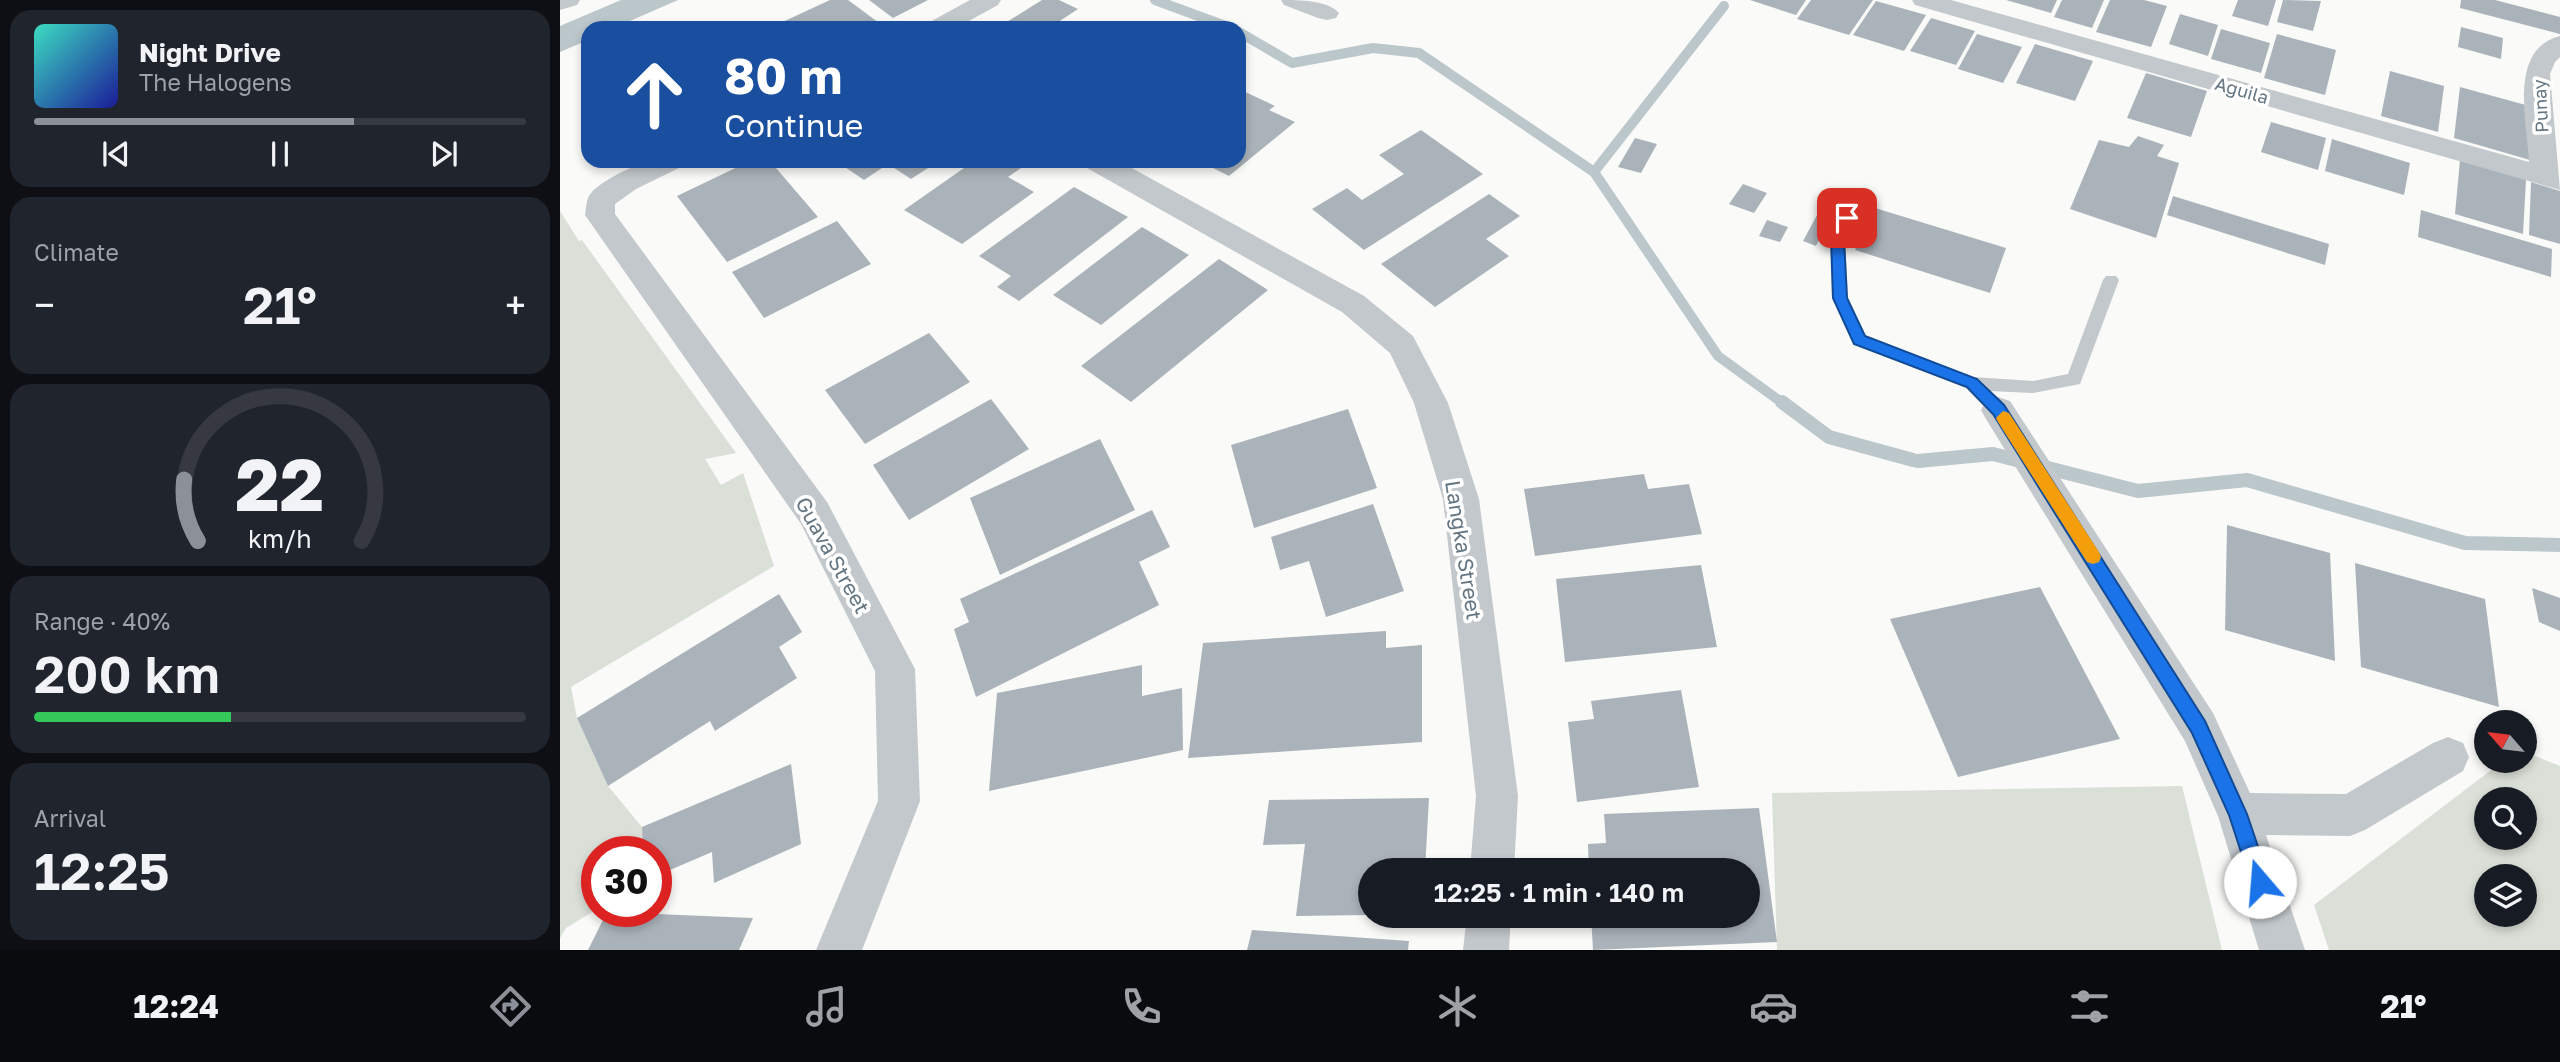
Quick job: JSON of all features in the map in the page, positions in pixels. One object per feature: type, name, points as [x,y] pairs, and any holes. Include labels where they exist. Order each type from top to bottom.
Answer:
[{"type":"street","points":[[560,4],[568,0]]},
{"type":"street","points":[[950,21],[989,0]]},
{"type":"street","points":[[1293,0],[1327,13]]},
{"type":"street","name":"Aguila","points":[[1924,0],[2552,178]]},
{"type":"street","name":"Punay","points":[[2552,178],[2537,74],[2543,58],[2560,44]]},
{"type":"street","name":"Guava Street","points":[[655,168],[626,182],[601,200],[600,215],[814,513],[895,669],[900,801],[839,950]]},
{"type":"street","name":"Langka Street","points":[[1110,168],[1353,304],[1402,345],[1431,403],[1461,499],[1497,796],[1493,858]]},
{"type":"street","points":[[1998,410],[2199,727],[2238,814],[2282,950]]},
{"type":"street","points":[[2238,814],[2350,816],[2448,757]]},
{"type":"street","points":[[1486,950],[1488,928]]},
{"type":"lane","points":[[1856,197],[1838,239],[1840,298],[1860,340],[1972,383],[2033,387],[2074,379],[2111,280]]},
{"type":"lane","points":[[1972,383],[1998,410]]},
{"type":"shaded area","points":[[621,0],[678,0],[630,21],[581,21],[581,43],[560,52],[560,26]]},
{"type":"shaded area","points":[[560,211],[579,241],[582,240],[736,453],[705,459],[721,485],[743,473],[774,566],[571,687],[577,718],[608,786],[642,827],[642,836],[581,836],[581,919],[566,928],[560,938]]},
{"type":"shaded area","points":[[2538,757],[2560,766],[2560,950],[2329,950],[2314,905],[2486,774],[2538,774]]},
{"type":"shaded area","points":[[2182,786],[2222,950],[1777,950],[1772,793]]},
{"type":"building","points":[[830,0],[848,0],[876,21],[785,21]]},
{"type":"building","points":[[869,0],[928,0],[893,18]]},
{"type":"building","points":[[1042,0],[1059,0],[1078,9],[1060,21],[1008,21]]},
{"type":"building","points":[[1750,0],[1806,0],[1796,15]]},
{"type":"building","points":[[1811,0],[1873,0],[1849,35],[1797,19]]},
{"type":"building","points":[[2006,0],[2057,0],[2051,13]]},
{"type":"building","points":[[2062,0],[2104,0],[2092,28],[2054,17]]},
{"type":"building","points":[[2110,0],[2144,0],[2167,6],[2151,47],[2096,32]]},
{"type":"building","points":[[2238,0],[2276,0],[2268,26],[2232,16]]},
{"type":"building","points":[[2283,0],[2321,1],[2313,31],[2277,22]]},
{"type":"building","points":[[2461,0],[2495,0],[2560,17],[2560,34],[2460,8]]},
{"type":"building","points":[[1876,1],[1926,15],[1904,51],[1853,35]]},
{"type":"building","points":[[2180,14],[2218,25],[2208,56],[2169,44]]},
{"type":"building","points":[[1931,18],[1975,31],[1956,65],[1910,51]]},
{"type":"building","points":[[2461,27],[2503,38],[2501,59],[2458,47]]},
{"type":"building","points":[[2221,29],[2270,43],[2261,73],[2211,59]]},
{"type":"building","points":[[1977,34],[2022,47],[2003,83],[1958,69]]},
{"type":"building","points":[[2277,34],[2336,50],[2325,95],[2264,78]]},
{"type":"building","points":[[2035,44],[2093,61],[2075,101],[2016,83]]},
{"type":"building","points":[[2390,71],[2444,86],[2438,132],[2381,116]]},
{"type":"building","points":[[2146,73],[2207,91],[2191,137],[2127,118]]},
{"type":"building","points":[[2460,87],[2533,107],[2530,160],[2454,138]]},
{"type":"building","points":[[1246,92],[1275,106],[1269,110],[1295,122],[1246,162]]},
{"type":"building","points":[[2271,122],[2326,138],[2318,170],[2261,152]]},
{"type":"building","points":[[1421,130],[1483,174],[1364,250],[1312,209],[1347,188],[1362,200],[1404,174],[1379,155]]},
{"type":"building","points":[[2138,136],[2164,145],[2157,156],[2179,163],[2156,238],[2070,209],[2099,140],[2129,147]]},
{"type":"building","points":[[1635,138],[1657,144],[1641,173],[1618,167]]},
{"type":"building","points":[[2332,139],[2410,163],[2404,195],[2325,171]]},
{"type":"building","points":[[2460,160],[2526,179],[2523,234],[2455,214]]},
{"type":"building","points":[[735,168],[776,168],[818,217],[727,262],[677,196]]},
{"type":"building","points":[[846,168],[882,168],[864,180]]},
{"type":"building","points":[[894,168],[928,168],[911,179]]},
{"type":"building","points":[[964,168],[1021,168],[1008,177],[1034,192],[962,244],[904,210]]},
{"type":"building","points":[[1213,168],[1239,168],[1229,176]]},
{"type":"building","points":[[2531,182],[2560,191],[2560,244],[2529,235]]},
{"type":"building","points":[[1743,184],[1767,193],[1754,213],[1729,204]]},
{"type":"building","points":[[1074,187],[1128,217],[1019,301],[997,287],[1011,276],[979,256]]},
{"type":"building","points":[[1489,194],[1520,216],[1486,239],[1509,256],[1435,307],[1381,264]]},
{"type":"building","points":[[2173,196],[2329,244],[2325,265],[2167,215]]},
{"type":"building","points":[[1823,204],[1836,208],[1816,246],[1803,241]]},
{"type":"building","points":[[1875,208],[2006,248],[1990,293],[1855,250]]},
{"type":"building","points":[[2421,210],[2552,249],[2551,277],[2418,237]]},
{"type":"building","points":[[1767,220],[1788,227],[1780,242],[1759,236]]},
{"type":"building","points":[[837,221],[871,264],[764,318],[732,272]]},
{"type":"building","points":[[1142,227],[1189,255],[1101,325],[1053,295]]},
{"type":"building","points":[[1219,259],[1268,290],[1131,402],[1081,366]]},
{"type":"building","points":[[929,333],[970,382],[865,444],[825,390]]},
{"type":"building","points":[[991,399],[1029,449],[909,520],[873,465]]},
{"type":"building","points":[[1348,409],[1377,488],[1254,528],[1231,445]]},
{"type":"building","points":[[1100,439],[1135,510],[1000,575],[970,498]]},
{"type":"building","points":[[1644,474],[1648,489],[1689,484],[1702,534],[1535,556],[1524,489]]},
{"type":"building","points":[[1373,504],[1404,591],[1326,617],[1309,561],[1280,570],[1271,537]]},
{"type":"building","points":[[1152,510],[1170,547],[1139,562],[1159,605],[976,697],[954,629],[969,622],[960,599]]},
{"type":"building","points":[[2227,525],[2330,553],[2335,661],[2225,630]]},
{"type":"building","points":[[2355,563],[2485,599],[2499,707],[2361,667]]},
{"type":"building","points":[[1701,565],[1717,647],[1565,662],[1556,579]]},
{"type":"building","points":[[2040,587],[2120,739],[1958,777],[1890,619]]},
{"type":"building","points":[[2532,588],[2560,598],[2560,631],[2539,622]]},
{"type":"building","points":[[779,594],[802,632],[779,647],[797,678],[715,731],[710,721],[608,786],[577,718]]},
{"type":"building","points":[[1386,631],[1386,648],[1422,645],[1422,742],[1188,758],[1203,643]]},
{"type":"building","points":[[1142,665],[1142,696],[1182,688],[1183,750],[989,791],[997,693]]},
{"type":"building","points":[[1681,690],[1699,787],[1577,802],[1568,722],[1594,719],[1591,701]]},
{"type":"building","points":[[791,764],[801,844],[714,883],[712,852],[672,869],[672,836],[642,836],[642,827]]},
{"type":"building","points":[[1429,798],[1426,858],[1358,858],[1358,915],[1296,916],[1305,844],[1263,845],[1269,800]]},
{"type":"building","points":[[1759,808],[1777,942],[1593,950],[1592,928],[1760,928],[1760,858],[1589,858],[1588,844],[1606,843],[1604,814]]},
{"type":"building","points":[[672,915],[753,918],[739,950],[588,950],[600,927],[672,927]]},
{"type":"building","points":[[1252,930],[1409,941],[1408,950],[1247,950]]},
{"type":"waterway","points":[[1155,0],[1212,21]]},
{"type":"waterway","points":[[1594,172],[1724,6]]},
{"type":"waterway","points":[[1246,36],[1292,63],[1373,48],[1419,53],[1594,172]]},
{"type":"waterway","points":[[1594,172],[1718,356],[1784,404]]},
{"type":"waterway","points":[[1782,402],[1829,437],[1913,460]]},
{"type":"waterway","points":[[1918,461],[1993,454],[2138,491],[2247,480],[2465,543],[2560,545]]},
{"type":"slow traffic","points":[[2003,418],[2093,557]]},
{"type":"route","points":[[1847,218],[1838,239],[1840,298],[1860,340],[1972,383],[1998,410],[2199,727],[2238,814],[2260,882]]}]
